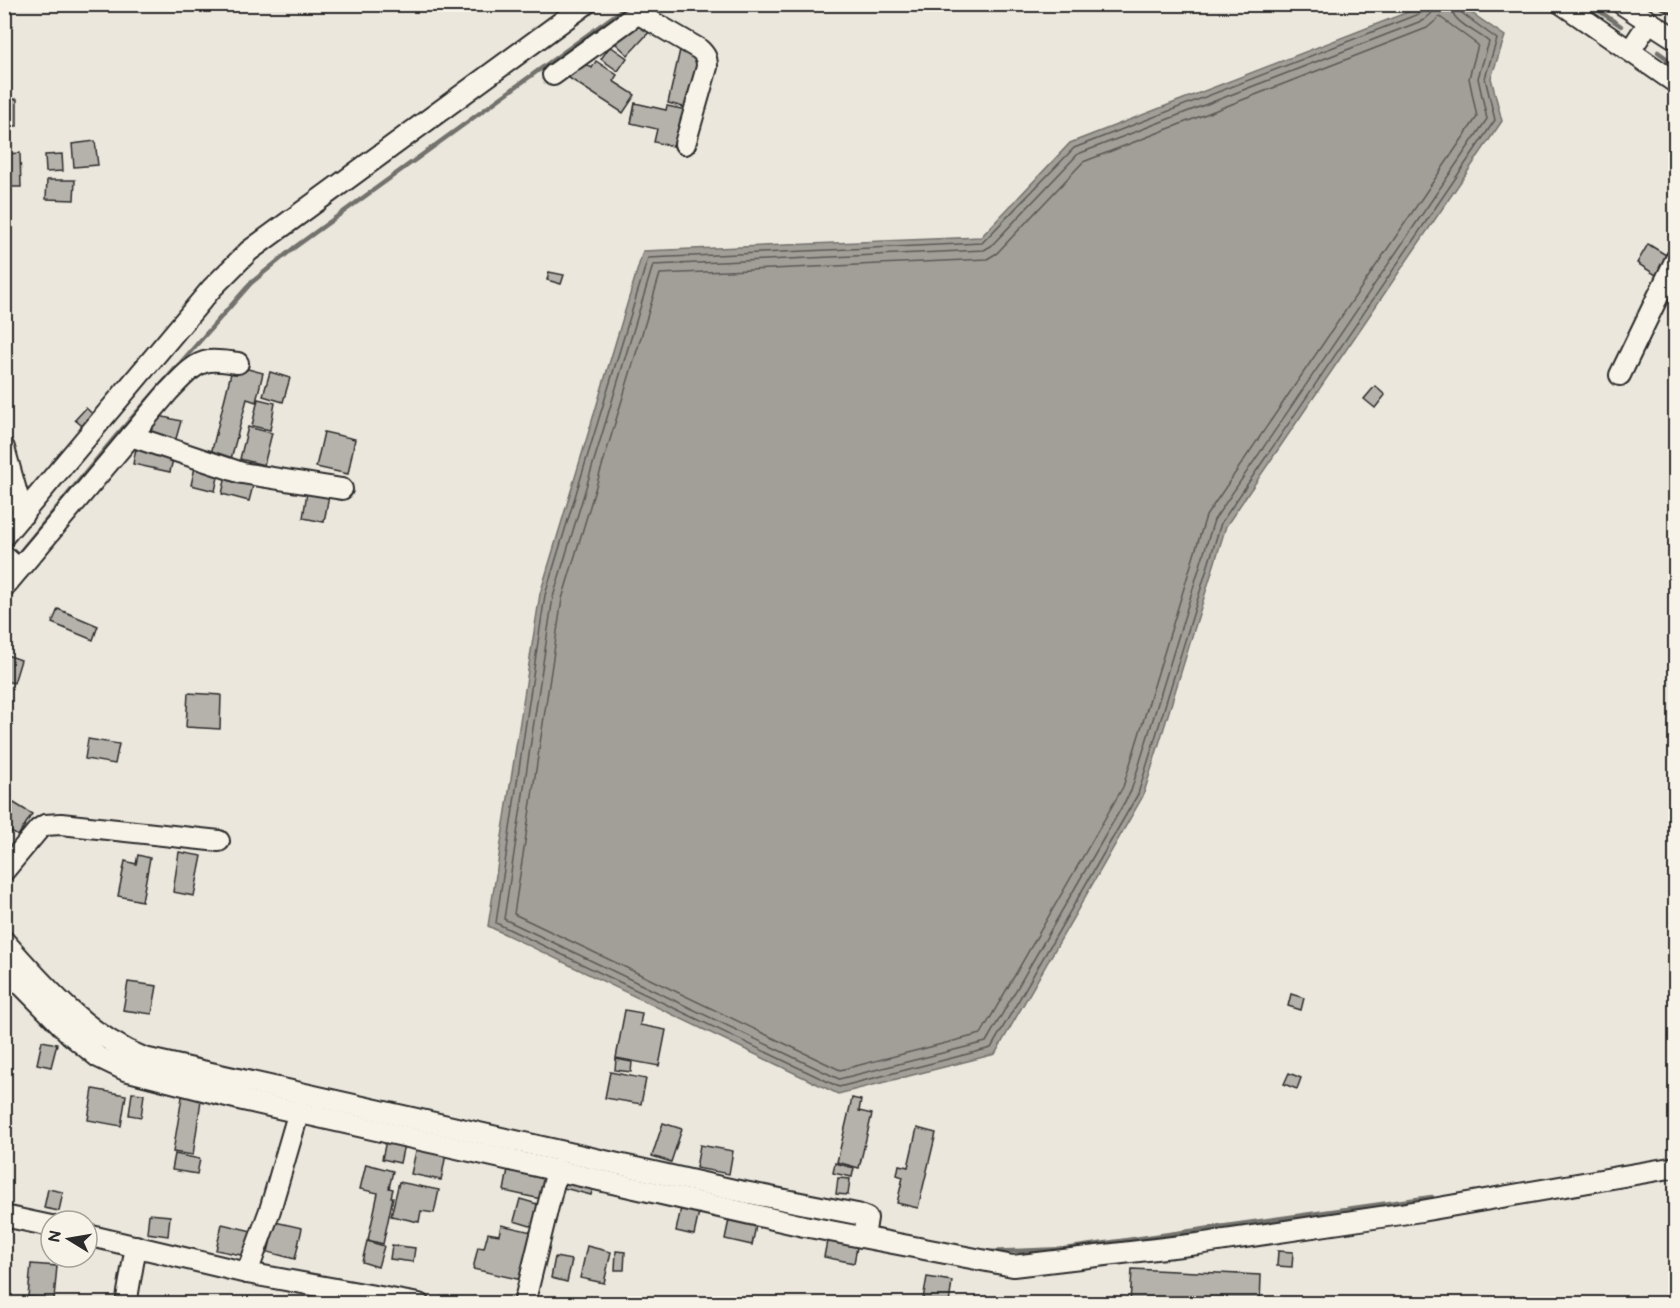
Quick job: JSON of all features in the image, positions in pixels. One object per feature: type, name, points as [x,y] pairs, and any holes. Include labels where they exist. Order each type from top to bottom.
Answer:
[{"type":"street","points":[[4,536],[212,288],[249,251],[586,4]]},
{"type":"street","points":[[1562,4],[1676,83]]},
{"type":"street","points":[[1622,4],[1676,39]]},
{"type":"street","points":[[553,75],[645,8],[705,54],[707,60],[685,144]]},
{"type":"street","points":[[1630,51],[1649,22]]},
{"type":"street","points":[[1620,375],[1676,259]]},
{"type":"street","points":[[4,587],[12,563],[168,392],[197,365],[209,361],[238,363]]},
{"type":"street","points":[[130,436],[242,473],[342,489]]},
{"type":"street","points":[[4,448],[23,514]]},
{"type":"street","points":[[4,871],[33,834],[45,825],[61,824],[219,841]]},
{"type":"street","points":[[4,941],[48,990],[93,1030],[120,1048],[144,1058],[804,1226],[1013,1266],[1210,1243],[1421,1211],[1676,1167]]},
{"type":"street","points":[[4,967],[56,1020],[98,1057],[125,1070],[243,1100],[562,1165]]},
{"type":"street","points":[[248,1273],[270,1210],[299,1111]]},
{"type":"street","points":[[525,1304],[562,1165]]},
{"type":"street","points":[[4,1216],[39,1223]]},
{"type":"street","points":[[99,1237],[248,1273],[375,1300],[419,1304]]},
{"type":"street","points":[[126,1304],[136,1246]]},
{"type":"water","points":[[1426,5],[1460,5],[1505,36],[1491,78],[1502,121],[1226,526],[1143,796],[995,1054],[838,1094],[488,926],[540,594],[643,251],[981,237],[1070,143]]},
{"type":"building","points":[[1512,4],[1528,4],[1524,11]]},
{"type":"building","points":[[1651,4],[1676,4],[1676,15]]},
{"type":"building","points":[[640,16],[653,28],[628,55],[615,43]]},
{"type":"building","points":[[610,46],[627,58],[618,71],[601,59]]},
{"type":"building","points":[[680,50],[700,55],[687,108],[668,103]]},
{"type":"building","points":[[577,59],[592,68],[596,61],[617,75],[613,81],[635,95],[623,113],[566,76]]},
{"type":"building","points":[[17,99],[17,126],[4,126],[4,100]]},
{"type":"building","points":[[635,103],[666,110],[667,106],[686,110],[678,147],[654,142],[657,129],[631,123]]},
{"type":"building","points":[[95,141],[98,165],[74,167],[72,144]]},
{"type":"building","points":[[20,153],[21,187],[4,187],[4,154]]},
{"type":"building","points":[[62,154],[63,171],[46,172],[45,155]]},
{"type":"building","points":[[47,180],[75,180],[74,200],[46,199]]},
{"type":"building","points":[[1648,244],[1671,258],[1659,277],[1637,263]]},
{"type":"building","points":[[549,272],[564,275],[561,284],[547,280]]},
{"type":"building","points":[[233,365],[263,373],[256,402],[247,399],[231,459],[211,454]]},
{"type":"building","points":[[270,372],[290,378],[283,402],[263,396]]},
{"type":"building","points":[[1375,386],[1385,395],[1375,408],[1364,399]]},
{"type":"building","points":[[258,399],[275,403],[270,430],[252,426]]},
{"type":"building","points":[[86,408],[96,417],[86,429],[75,420]]},
{"type":"building","points":[[155,415],[181,421],[175,442],[150,436]]},
{"type":"building","points":[[248,427],[272,433],[264,465],[240,459]]},
{"type":"building","points":[[324,432],[355,439],[348,474],[316,467]]},
{"type":"building","points":[[137,443],[175,451],[170,472],[133,464]]},
{"type":"building","points":[[196,463],[220,468],[215,491],[191,485]]},
{"type":"building","points":[[227,471],[255,478],[249,501],[222,494]]},
{"type":"building","points":[[308,486],[330,490],[324,522],[303,518]]},
{"type":"building","points":[[58,609],[98,626],[93,640],[52,623]]},
{"type":"building","points":[[4,654],[21,660],[14,683],[4,681]]},
{"type":"building","points":[[188,693],[221,695],[220,729],[186,727]]},
{"type":"building","points":[[88,739],[119,744],[115,764],[85,759]]},
{"type":"building","points":[[9,800],[32,814],[18,836],[4,828],[4,808]]},
{"type":"building","points":[[179,852],[202,856],[194,896],[173,892]]},
{"type":"building","points":[[138,855],[150,858],[142,901],[118,896],[125,861],[136,864]]},
{"type":"building","points":[[128,982],[157,986],[152,1014],[123,1010]]},
{"type":"building","points":[[1291,994],[1304,998],[1301,1010],[1288,1006]]},
{"type":"building","points":[[625,1010],[642,1013],[640,1025],[666,1030],[659,1066],[616,1058]]},
{"type":"building","points":[[42,1041],[57,1044],[51,1067],[37,1064]]},
{"type":"building","points":[[616,1059],[632,1062],[631,1072],[615,1070]]},
{"type":"building","points":[[610,1072],[646,1079],[641,1104],[605,1098]]},
{"type":"building","points":[[1289,1073],[1301,1078],[1297,1089],[1284,1084]]},
{"type":"building","points":[[93,1089],[126,1095],[121,1126],[88,1120]]},
{"type":"building","points":[[183,1091],[202,1093],[193,1155],[173,1152]]},
{"type":"building","points":[[132,1093],[144,1094],[141,1117],[129,1115]]},
{"type":"building","points":[[852,1098],[861,1100],[859,1111],[872,1114],[859,1168],[837,1162]]},
{"type":"building","points":[[663,1123],[682,1129],[671,1162],[652,1156]]},
{"type":"building","points":[[917,1128],[936,1133],[918,1208],[897,1203],[903,1177],[897,1175],[899,1165],[908,1167]]},
{"type":"building","points":[[387,1136],[405,1140],[400,1163],[382,1159]]},
{"type":"building","points":[[418,1142],[447,1149],[441,1180],[411,1174]]},
{"type":"building","points":[[700,1145],[733,1151],[729,1174],[696,1168]]},
{"type":"building","points":[[175,1154],[200,1159],[197,1174],[172,1170]]},
{"type":"building","points":[[835,1163],[854,1168],[852,1177],[833,1173]]},
{"type":"building","points":[[366,1164],[393,1171],[389,1188],[393,1189],[391,1197],[393,1197],[383,1244],[368,1240],[378,1193],[360,1189]]},
{"type":"building","points":[[508,1169],[551,1179],[546,1200],[504,1191]]},
{"type":"building","points":[[563,1175],[594,1183],[591,1195],[560,1187]]},
{"type":"building","points":[[838,1178],[850,1179],[848,1195],[836,1194]]},
{"type":"building","points":[[399,1182],[439,1190],[434,1213],[421,1211],[419,1222],[391,1216]]},
{"type":"building","points":[[48,1189],[63,1192],[59,1209],[44,1208]]},
{"type":"building","points":[[520,1199],[544,1206],[537,1228],[514,1221]]},
{"type":"building","points":[[683,1199],[701,1203],[694,1235],[676,1231]]},
{"type":"building","points":[[731,1210],[758,1216],[752,1245],[725,1239]]},
{"type":"building","points":[[149,1214],[170,1216],[168,1236],[147,1233]]},
{"type":"building","points":[[275,1222],[302,1228],[295,1259],[268,1252]]},
{"type":"building","points":[[222,1224],[252,1231],[246,1256],[216,1250]]},
{"type":"building","points":[[501,1225],[536,1233],[526,1281],[473,1269],[478,1247],[484,1248],[488,1233],[499,1235]]},
{"type":"building","points":[[828,1236],[858,1242],[854,1263],[824,1257]]},
{"type":"building","points":[[367,1241],[384,1246],[378,1267],[362,1262]]},
{"type":"building","points":[[392,1245],[415,1248],[413,1262],[390,1259]]},
{"type":"building","points":[[587,1246],[611,1252],[604,1283],[580,1278]]},
{"type":"building","points":[[616,1251],[625,1252],[624,1270],[615,1270]]},
{"type":"building","points":[[1278,1251],[1293,1252],[1292,1267],[1277,1266]]},
{"type":"building","points":[[555,1257],[572,1260],[567,1282],[551,1278]]},
{"type":"building","points":[[31,1264],[39,1265],[39,1269],[57,1269],[54,1299],[28,1297]]},
{"type":"building","points":[[1132,1269],[1261,1275],[1260,1304],[1130,1304]]},
{"type":"building","points":[[927,1277],[952,1281],[949,1304],[922,1304]]},
{"type":"building","points":[[25,1298],[50,1302],[50,1304],[24,1304]]},
{"type":"waterway","points":[[16,557],[116,436],[251,283],[295,247],[630,4]]},
{"type":"waterway","points":[[1589,4],[1621,26]]},
{"type":"waterway","points":[[1658,52],[1676,65]]},
{"type":"waterway","points":[[654,1182],[690,1190]]},
{"type":"waterway","points":[[987,1252],[1064,1249],[1432,1197]]},
{"type":"waterway","points":[[748,1203],[858,1226]]},
{"type":"waterway","points":[[876,1230],[891,1233]]}]
